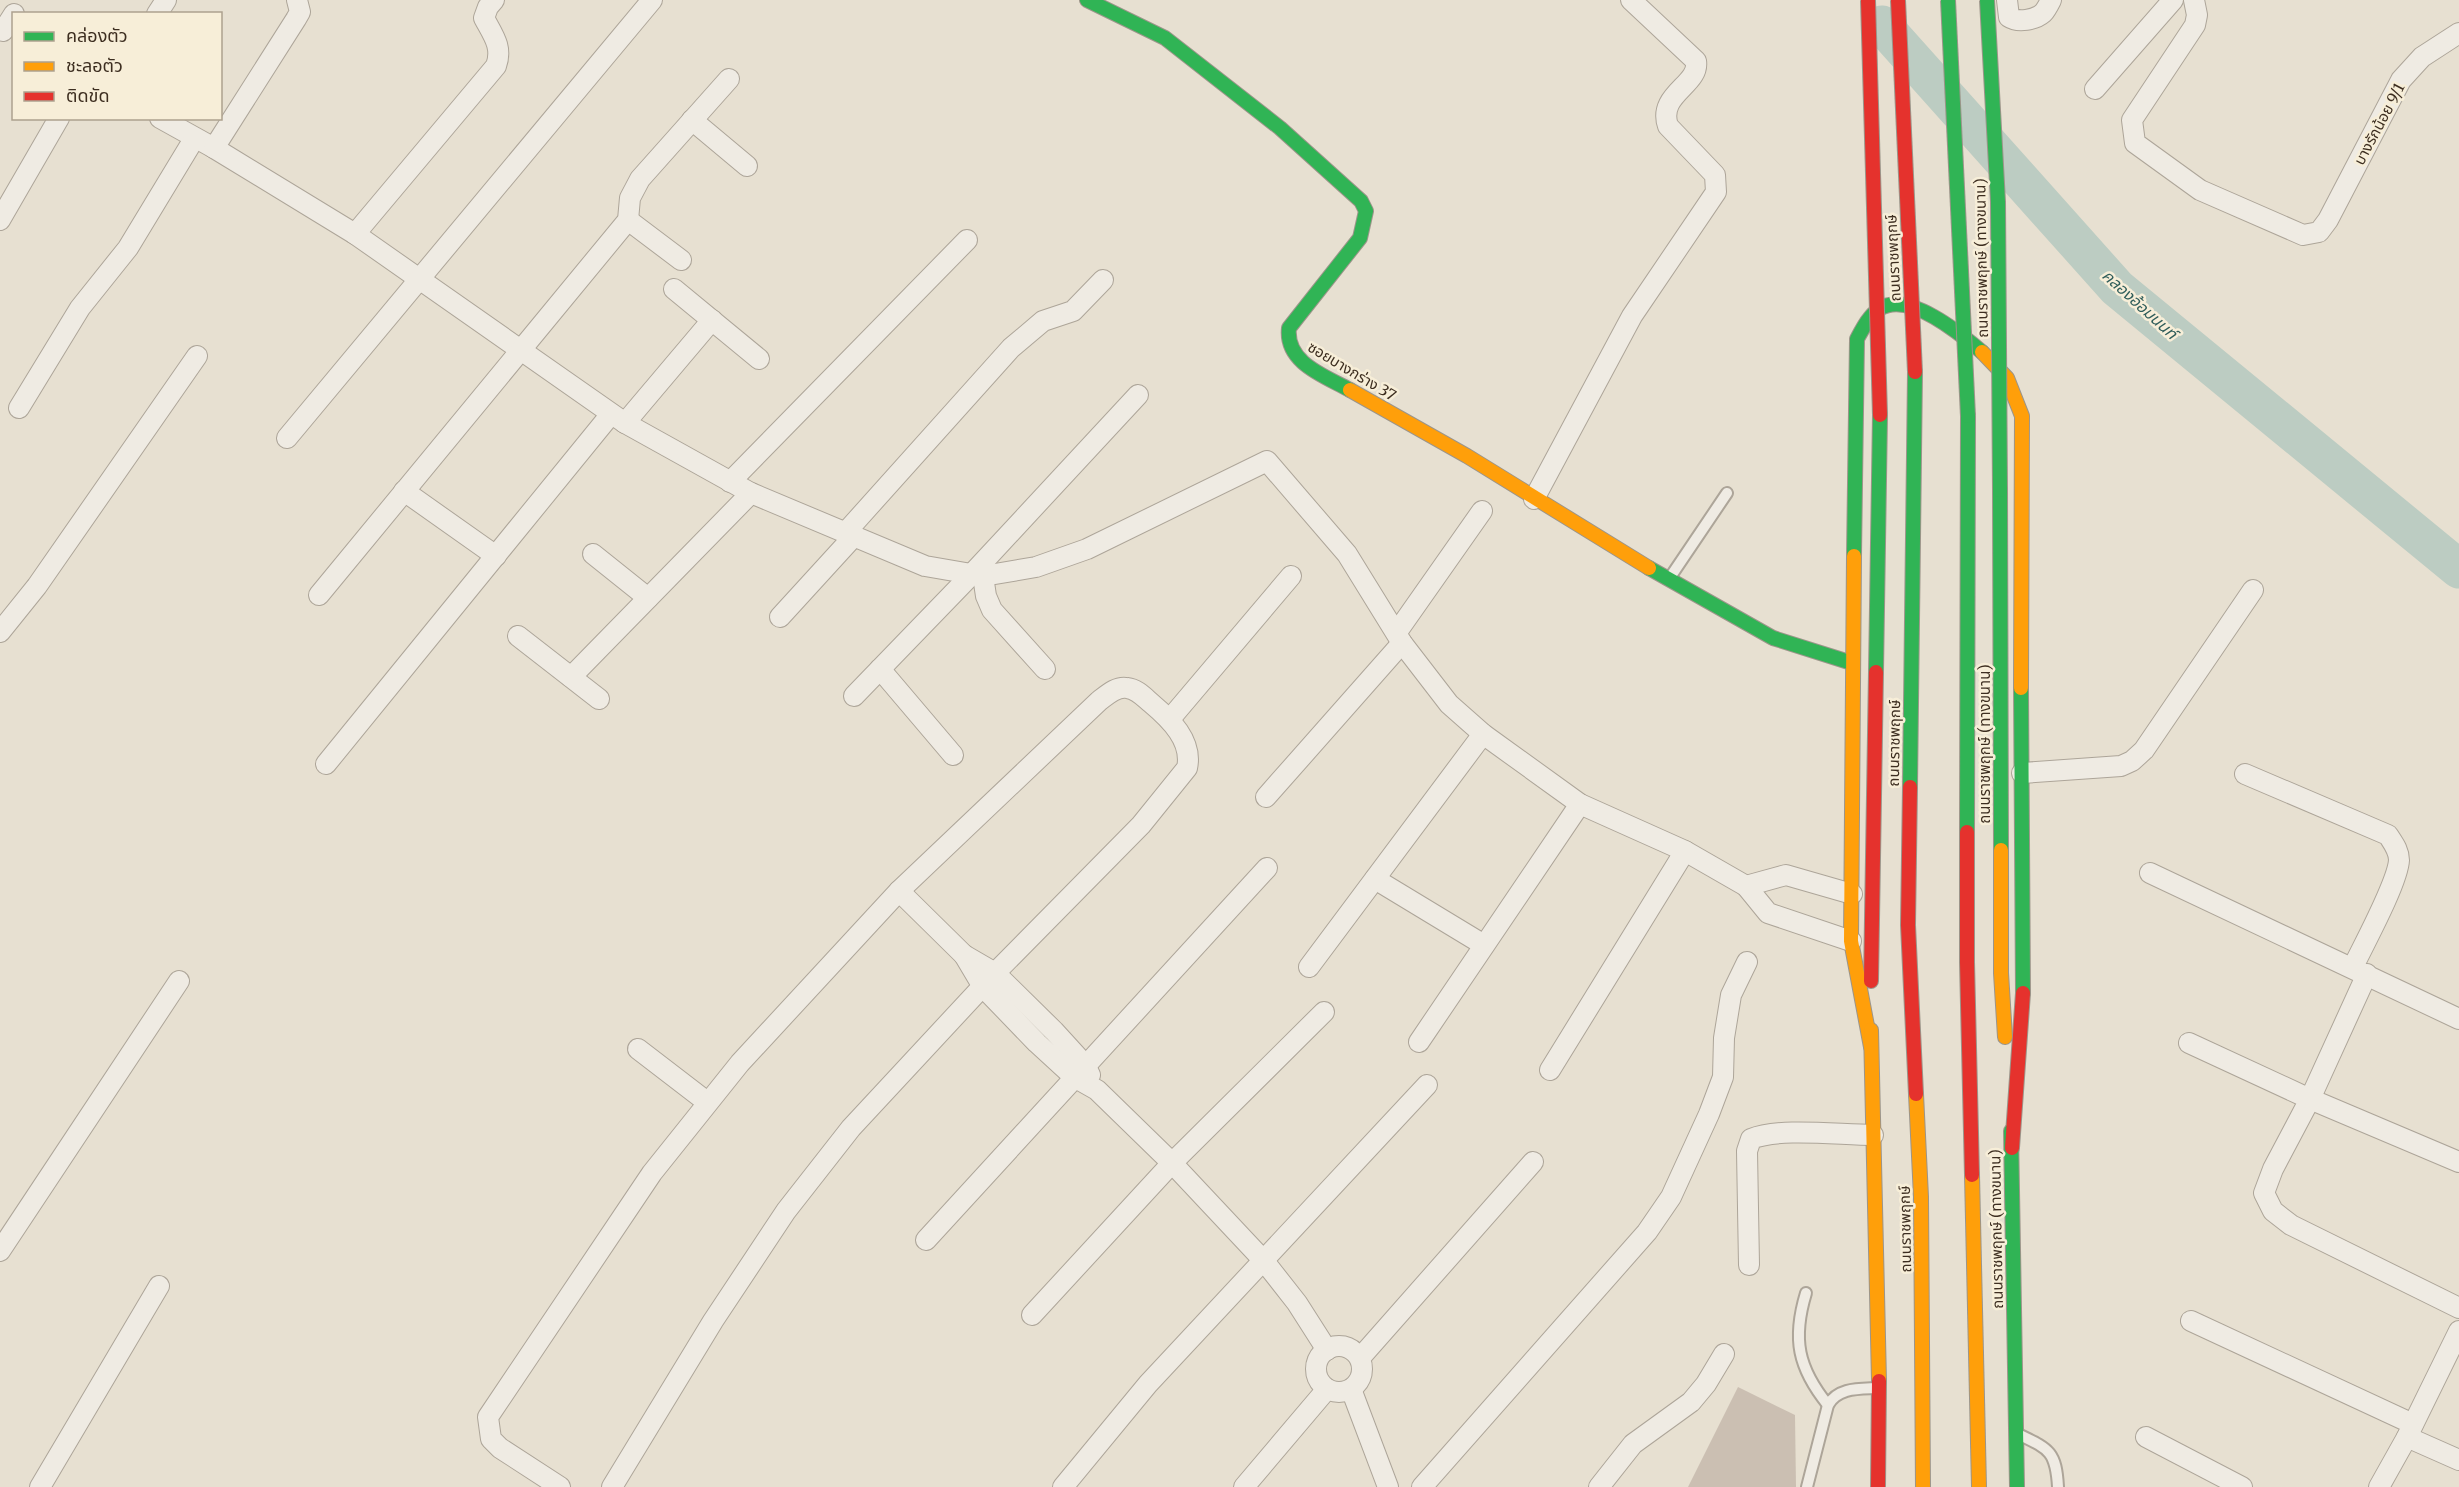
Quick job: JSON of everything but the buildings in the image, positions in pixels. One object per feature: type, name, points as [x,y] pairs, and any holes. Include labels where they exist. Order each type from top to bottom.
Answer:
[{"type":"main road","name":"ซอยบางกร่าง 37","points":[[1087,0],[1166,38],[1280,128],[1361,201],[1366,211],[1360,238],[1289,328],[1289,345],[1295,356],[1305,364],[1467,456],[1534,499],[1669,579],[1773,638],[1852,663]]},
{"type":"main road","points":[[1868,0],[1880,415],[1871,1047],[1879,1388],[1877,1486]]},
{"type":"main road","name":"ถนนราชพฤกษ์","points":[[1898,0],[1915,372],[1908,925],[1921,1197],[1923,1487]]},
{"type":"main road","points":[[1948,0],[1968,416],[1967,962],[1979,1487]]},
{"type":"main road","name":"ถนนราชพฤกษ์ (ทางขนาน)","points":[[1988,0],[1998,202],[2001,973],[2012,1148],[2017,1487]]},
{"type":"main road","points":[[1871,1047],[1851,941],[1857,339],[1867,320],[1883,307],[1899,304],[1921,310],[1944,324],[2004,373],[2014,389],[2022,416],[2024,984],[2012,1148]]},
{"type":"main road","points":[[1977,1413],[1990,1487]]},
{"type":"main road","points":[[1911,1487],[1923,1414]]},
{"type":"street","points":[[214,148],[300,12],[297,0]]},
{"type":"street","points":[[355,234],[496,66],[500,56],[499,46],[484,18],[488,7],[495,0]]},
{"type":"street","points":[[287,438],[652,0]]},
{"type":"street","points":[[1534,499],[1632,316],[1716,192],[1715,176],[1668,126],[1665,118],[1666,108],[1675,94],[1692,76],[1697,67],[1696,61],[1631,0]]},
{"type":"street","points":[[2007,0],[2009,17],[2014,20],[2028,20],[2043,13],[2052,0]]},
{"type":"street","points":[[2095,89],[2173,0]]},
{"type":"street","name":"บางรักน้อย 9/1","points":[[2194,0],[2197,15],[2194,25],[2132,120],[2135,143],[2200,190],[2303,235],[2319,232],[2328,220],[2401,80],[2422,57],[2459,33]]},
{"type":"street","points":[[319,595],[628,220],[630,198],[639,179],[729,79]]},
{"type":"street","points":[[0,220],[58,120]]},
{"type":"street","points":[[163,120],[214,148],[355,234],[618,419],[751,493],[925,566],[977,575],[1035,567],[1087,549],[1267,461],[1347,554],[1400,637],[1449,704],[1483,734],[1580,804],[1685,851],[1746,886],[1768,912],[1851,941]]},
{"type":"street","points":[[692,120],[747,166]]},
{"type":"street","points":[[19,408],[80,308],[128,248],[194,139]]},
{"type":"street","points":[[628,220],[681,260]]},
{"type":"street","points":[[730,482],[967,240]]},
{"type":"street","points":[[780,617],[1011,348],[1043,321],[1072,311],[1103,280]]},
{"type":"street","points":[[674,289],[759,359]]},
{"type":"street","points":[[326,764],[496,556],[618,419],[712,320]]},
{"type":"street","points":[[0,632],[38,586],[197,356]]},
{"type":"street","points":[[854,696],[977,575],[1138,394]]},
{"type":"street","points":[[404,491],[496,556]]},
{"type":"street","points":[[571,677],[751,493]]},
{"type":"street","points":[[1266,797],[1400,637],[1482,511]]},
{"type":"street","points":[[593,554],[648,598]]},
{"type":"street","points":[[977,575],[992,610],[1045,669]]},
{"type":"street","points":[[1170,719],[1291,576]]},
{"type":"street","points":[[2022,773],[2121,766],[2132,761],[2144,750],[2253,590]]},
{"type":"street","points":[[518,636],[599,699]]},
{"type":"street","points":[[880,669],[953,755]]},
{"type":"street","points":[[560,1487],[500,1448],[491,1439],[488,1417],[652,1173],[740,1063],[899,891],[1110,693],[1128,688],[1138,692],[1170,719],[1187,747],[1189,759],[1187,768],[1140,825],[989,980],[851,1128],[786,1211],[713,1321],[612,1487]]},
{"type":"street","points":[[1309,967],[1483,734]]},
{"type":"street","points":[[2246,774],[2388,835],[2398,850],[2399,861],[2310,1099],[2273,1169],[2264,1193],[2273,1211],[2291,1225],[2459,1308]]},
{"type":"street","points":[[1419,1042],[1580,804]]},
{"type":"street","points":[[1550,1070],[1685,851]]},
{"type":"street","points":[[926,1240],[1267,868]]},
{"type":"street","points":[[2150,873],[2459,1018]]},
{"type":"street","points":[[1746,886],[1786,875],[1852,894]]},
{"type":"street","points":[[1375,879],[1484,945]]},
{"type":"street","points":[[899,891],[989,980],[1054,1031],[1080,1071],[1097,1090],[1172,1163],[1264,1261],[1297,1303],[1327,1350]]},
{"type":"street","points":[[1422,1487],[1647,1233],[1671,1197],[1709,1114],[1723,1077],[1724,1038],[1731,995],[1747,962]]},
{"type":"street","points":[[0,1251],[179,981]]},
{"type":"street","points":[[1032,1315],[1172,1163],[1324,1012]]},
{"type":"street","points":[[2189,1043],[2310,1099],[2459,1162]]},
{"type":"street","points":[[638,1049],[707,1102]]},
{"type":"street","points":[[1063,1487],[1148,1384],[1427,1085]]},
{"type":"street","points":[[1749,1265],[1747,1151],[1750,1139],[1762,1134],[1873,1135]]},
{"type":"street","points":[[1360,1358],[1533,1162]]},
{"type":"street","points":[[39,1487],[159,1286]]},
{"type":"street","points":[[2191,1321],[2410,1430],[2459,1460]]},
{"type":"street","points":[[2379,1487],[2459,1331]]},
{"type":"street","points":[[1334,1347],[1345,1347],[1360,1358],[1362,1374],[1350,1389],[1335,1391],[1328,1389],[1319,1379],[1317,1371],[1319,1358],[1327,1350],[1334,1347]]},
{"type":"street","points":[[1599,1487],[1633,1444],[1691,1402],[1706,1384],[1724,1354]]},
{"type":"street","points":[[1244,1487],[1328,1389]]},
{"type":"street","points":[[1350,1389],[1388,1487]]},
{"type":"street","points":[[2146,1437],[2242,1487]]},
{"type":"lane","points":[[1669,579],[1727,493]]},
{"type":"lane","points":[[1806,1293],[1798,1318],[1798,1343],[1815,1389],[1828,1405]]},
{"type":"lane","points":[[1807,1487],[1828,1405],[1832,1398],[1848,1389],[1879,1388]]},
{"type":"lane","points":[[2015,1433],[2046,1448],[2053,1455],[2057,1465],[2058,1487]]},
{"type":"waterway","name":"คลองอ้อมนนท์","points":[[1882,25],[2117,288],[2459,569]]},
{"type":"traffic: fast","points":[[1087,0],[1165,38],[1280,128],[1361,201],[1366,211],[1360,238],[1289,328],[1289,340],[1300,359],[1309,367],[1350,390]]},
{"type":"traffic: fast","points":[[1948,0],[1968,416]]},
{"type":"traffic: fast","points":[[1987,0],[1998,202],[2000,490]]},
{"type":"traffic: fast","points":[[1854,556],[1857,339],[1864,327],[1879,309],[1891,305],[1904,305],[1948,325],[1982,352]]},
{"type":"traffic: fast","points":[[1910,787],[1915,372]]},
{"type":"traffic: fast","points":[[1876,672],[1880,415]]},
{"type":"traffic: fast","points":[[1967,832],[1968,416]]},
{"type":"traffic: fast","points":[[2000,490],[2001,850]]},
{"type":"traffic: fast","points":[[1649,568],[1773,638],[1852,663]]},
{"type":"traffic: fast","points":[[2021,688],[2023,993]]},
{"type":"traffic: fast","points":[[2011,1131],[2017,1487]]},
{"type":"traffic: slow","points":[[1982,352],[2007,378],[2022,416],[2021,688]]},
{"type":"traffic: slow","points":[[1350,390],[1467,456],[1649,568]]},
{"type":"traffic: slow","points":[[1854,556],[1851,941],[1871,1047]]},
{"type":"traffic: slow","points":[[2001,850],[2001,973],[2005,1037]]},
{"type":"traffic: slow","points":[[1871,1030],[1879,1381]]},
{"type":"traffic: slow","points":[[1916,1094],[1921,1197],[1923,1487]]},
{"type":"traffic: slow","points":[[1972,1175],[1979,1487]]},
{"type":"traffic: jam","points":[[1868,0],[1880,415]]},
{"type":"traffic: jam","points":[[1898,0],[1915,372]]},
{"type":"traffic: jam","points":[[1871,981],[1876,672]]},
{"type":"traffic: jam","points":[[1910,787],[1908,925],[1916,1094]]},
{"type":"traffic: jam","points":[[1967,832],[1967,962],[1972,1175]]},
{"type":"traffic: jam","points":[[2012,1148],[2023,993]]},
{"type":"traffic: jam","points":[[1878,1487],[1879,1381]]}]
